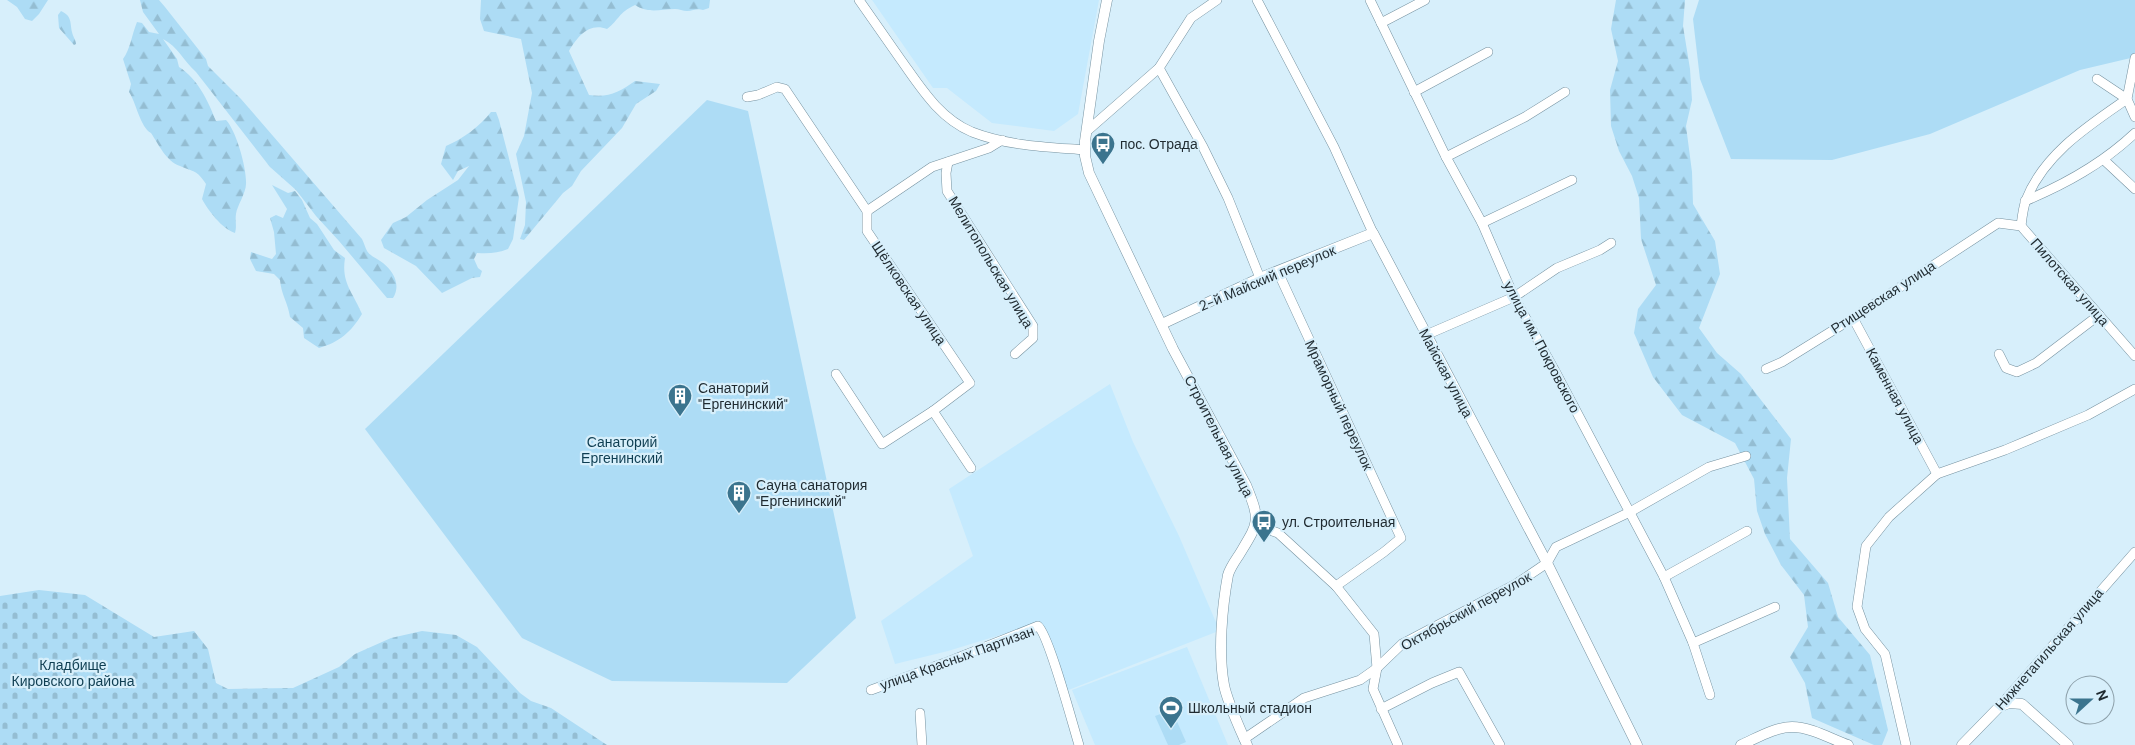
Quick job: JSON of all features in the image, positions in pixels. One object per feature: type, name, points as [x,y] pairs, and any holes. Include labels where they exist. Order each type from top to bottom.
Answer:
[{"type":"street","points":[[859,0],[930,102],[950,120],[970,131],[1002,140],[1039,147],[1085,150]]},
{"type":"street","name":"Строительная улица","points":[[1107,0],[1099,41],[1085,150],[1093,183],[1173,349],[1246,486],[1254,506],[1256,525]]},
{"type":"street","points":[[1087,131],[1159,68],[1191,18],[1216,0]]},
{"type":"street","name":"Майская улица","points":[[1258,0],[1334,147],[1373,233],[1547,563],[1637,745]]},
{"type":"street","name":"улица им. Покровского","points":[[1370,0],[1446,157],[1482,223],[1514,297],[1631,511],[1664,577],[1693,642],[1710,695]]},
{"type":"street","points":[[1381,23],[1425,0]]},
{"type":"street","points":[[1414,92],[1488,52]]},
{"type":"street","points":[[2021,226],[2025,201],[2042,169],[2065,146],[2127,99],[2135,58]]},
{"type":"street","points":[[1159,68],[1203,147],[1228,198],[1260,278]]},
{"type":"street","points":[[2096,79],[2127,99],[2135,117]]},
{"type":"street","name":"Щёлковская улица","points":[[747,98],[777,86],[785,90],[867,211],[867,231],[970,383],[934,411]]},
{"type":"street","points":[[1446,157],[1524,117],[1564,92]]},
{"type":"street","points":[[2025,201],[2054,189],[2104,160],[2135,133]]},
{"type":"street","points":[[867,211],[932,167],[989,148],[1002,140]]},
{"type":"street","points":[[2104,160],[2135,189]]},
{"type":"street","name":"Мелитопольская улица","points":[[948,162],[946,173],[948,191],[1033,326],[1033,338],[1015,354]]},
{"type":"street","points":[[1482,223],[1572,180]]},
{"type":"street","name":"Пилотская улица","points":[[1998,223],[2021,226],[2135,356]]},
{"type":"street","name":"Ртищевская улица","points":[[1766,369],[1782,362],[1853,318],[1998,223]]},
{"type":"street","name":"2-й Майский переулок","points":[[1162,324],[1260,278],[1373,233]]},
{"type":"street","points":[[1426,335],[1514,297],[1557,268],[1600,250],[1611,243]]},
{"type":"street","name":"Мраморный переулок","points":[[1278,272],[1401,538],[1336,586]]},
{"type":"street","points":[[1999,354],[2006,368],[2017,372],[2036,363],[2099,315]]},
{"type":"street","name":"Каменная улица","points":[[1853,318],[1937,474]]},
{"type":"street","points":[[836,374],[882,444],[934,411],[971,468]]},
{"type":"street","points":[[1906,745],[1885,654],[1865,629],[1857,607],[1866,546],[1889,517],[1937,474],[2006,450],[2088,415],[2135,389]]},
{"type":"street","name":"Октябрьский переулок","points":[[1246,742],[1304,698],[1360,680],[1377,668],[1402,644],[1516,584],[1547,563],[1556,546],[1631,511],[1709,467],[1746,456]]},
{"type":"street","points":[[1246,742],[1224,685],[1223,607],[1229,572],[1256,525],[1278,534],[1336,586],[1374,634],[1377,668],[1373,689],[1398,745]]},
{"type":"street","points":[[1664,577],[1747,531]]},
{"type":"street","name":"Нижнетагильская улица","points":[[1962,745],[1999,707],[2135,552]]},
{"type":"street","points":[[1693,642],[1776,607]]},
{"type":"street","name":"улица Красных Партизан","points":[[871,690],[1038,626],[1042,630],[1049,649],[1079,745]]},
{"type":"street","points":[[1381,709],[1432,683],[1459,672],[1500,745]]},
{"type":"street","points":[[1999,707],[2009,703],[2022,704],[2068,745]]},
{"type":"street","points":[[920,713],[922,745]]},
{"type":"street","points":[[1741,745],[1779,729],[1792,727],[1802,728],[1848,745]]},
{"type":"shaded area","points":[[872,0],[1099,0],[1078,114],[1054,131],[992,123],[947,88],[933,88]]},
{"type":"shaded area","points":[[1110,384],[1133,442],[1179,536],[1218,627],[1216,632],[1066,691],[1036,624],[948,651],[895,664],[881,621],[973,556],[949,489]]},
{"type":"shaded area","points":[[1187,647],[1228,745],[1095,745],[1072,690]]},
{"type":"green space","points":[[7,0],[48,0],[32,21],[25,19],[17,7]]},
{"type":"green space","points":[[140,0],[159,0],[206,59],[208,66],[241,99],[362,239],[368,253],[390,270],[396,284],[393,298],[387,298],[296,190],[270,167],[196,72],[177,50],[163,39],[177,59],[179,67],[192,78],[202,91],[216,121],[226,120],[230,125],[240,150],[245,169],[246,184],[237,211],[235,233],[225,228],[216,219],[202,199],[206,184],[203,179],[198,174],[175,164],[167,157],[141,120],[129,92],[131,84],[123,59],[137,22],[142,23],[149,32],[159,34],[143,12]]},
{"type":"green space","points":[[481,0],[710,0],[709,8],[703,10],[650,10],[635,5],[622,13],[607,29],[601,27],[589,29],[576,41],[569,51],[589,95],[608,95],[635,81],[660,84],[656,91],[636,104],[622,128],[581,171],[572,186],[563,193],[524,240],[520,239],[525,225],[526,202],[516,154],[524,136],[532,93],[521,39],[484,31],[480,19]]},
{"type":"green space","points":[[1616,0],[1685,0],[1683,26],[1690,69],[1692,100],[1686,126],[1692,172],[1693,204],[1715,241],[1720,274],[1699,328],[1717,353],[1741,374],[1791,439],[1787,478],[1790,539],[1828,583],[1838,617],[1870,655],[1888,730],[1882,745],[1874,745],[1812,718],[1805,683],[1790,657],[1808,627],[1804,595],[1781,565],[1765,534],[1757,511],[1754,479],[1735,443],[1682,415],[1653,377],[1634,333],[1638,309],[1656,285],[1641,239],[1639,198],[1632,176],[1619,151],[1611,126],[1610,90],[1618,61],[1611,29]]},
{"type":"green space","points":[[1699,0],[2135,0],[2135,57],[2080,70],[1930,134],[1832,160],[1731,159],[1700,79],[1693,19]]},
{"type":"green space","points":[[61,11],[70,20],[72,34],[76,43],[74,45],[59,28],[58,15]]},
{"type":"green space","name":"Санаторий Ергенинский","points":[[707,100],[748,111],[856,618],[787,683],[612,681],[522,638],[365,429]]},
{"type":"green space","points":[[491,112],[496,112],[499,120],[519,197],[513,239],[508,249],[493,253],[477,253],[474,259],[478,268],[482,271],[480,277],[472,278],[442,293],[416,266],[384,248],[381,240],[393,223],[406,217],[427,200],[458,180],[469,166],[458,171],[453,180],[441,164],[446,146],[471,132]]},
{"type":"green space","points":[[272,185],[288,193],[295,191],[302,200],[310,218],[317,224],[334,250],[345,258],[346,281],[362,314],[344,336],[333,343],[319,348],[304,338],[303,328],[290,317],[280,280],[274,274],[256,271],[250,259],[251,252],[272,259],[276,254],[274,232],[270,218],[276,215],[283,218],[287,209]]},
{"type":"green space","name":"Кладбище Кировского района","points":[[39,590],[85,595],[154,637],[194,631],[208,649],[216,683],[228,689],[293,688],[339,667],[355,654],[391,638],[422,631],[456,635],[477,647],[520,693],[531,701],[551,708],[607,745],[0,745],[0,596]]},
{"type":"green space","name":"Школьный стадион","points":[[1172,710],[1186,742],[1179,745],[1168,745],[1155,716]]},
{"type":"place","name":"пос. Отрада","points":[[1103,165]]},
{"type":"place","name":"Санаторий \"Ергенинский\"","points":[[680,417]]},
{"type":"place","name":"Сауна санатория \"Ергенинский\"","points":[[739,514]]},
{"type":"place","name":"ул. Строительная","points":[[1264,543]]},
{"type":"place","name":"Школьный стадион","points":[[1171,729]]}]
